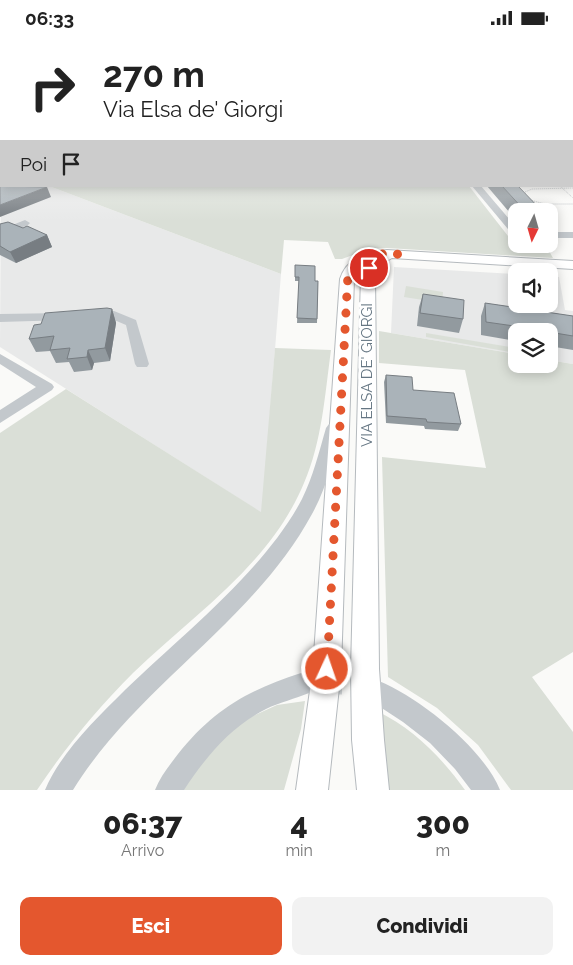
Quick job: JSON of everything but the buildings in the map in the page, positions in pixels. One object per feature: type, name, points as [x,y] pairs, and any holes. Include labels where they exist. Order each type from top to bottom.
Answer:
[{"type":"main road","points":[[398,254],[573,265]]},
{"type":"main road","name":"VIA ELSA DE' GIORGI","points":[[312,790],[327,669],[348,274],[352,267],[361,260],[377,255],[398,254]]},
{"type":"main road","name":"VIA ELSA DE' GIORGI","points":[[373,790],[368,741],[365,669],[368,274],[372,263],[398,254]]},
{"type":"street","points":[[477,187],[508,224]]},
{"type":"street","points":[[0,233],[25,223]]},
{"type":"street","points":[[558,235],[573,235]]},
{"type":"street","points":[[0,318],[114,315],[132,323],[142,364]]},
{"type":"street","points":[[0,358],[47,387],[0,417]]},
{"type":"street","points":[[58,790],[108,725],[226,607],[252,579],[291,531],[301,517],[315,489],[341,403]]},
{"type":"street","points":[[168,790],[200,747],[231,716],[258,699],[301,685]]},
{"type":"street","points":[[379,693],[417,715],[440,735],[460,755],[487,790]]},
{"type":"path","points":[[561,187],[573,198]]},
{"type":"path","points":[[573,188],[532,189],[524,194],[529,199],[539,203],[573,204]]},
{"type":"shaded area","points":[[1,187],[52,187],[281,274],[262,513],[0,347]]},
{"type":"shaded area","points":[[52,187],[470,187],[508,236],[508,253],[550,253],[553,258],[387,248],[369,249],[342,259],[335,259],[328,242],[284,240],[281,274]]},
{"type":"shaded area","points":[[394,267],[508,274],[508,313],[558,313],[559,277],[565,310],[573,311],[573,364],[558,362],[558,323],[508,323],[508,353],[391,333]]},
{"type":"shaded area","points":[[406,286],[443,292],[442,303],[404,297]]},
{"type":"shaded area","points":[[379,331],[508,353],[508,373],[558,373],[558,362],[573,364],[573,652],[532,677],[573,732],[573,790],[511,790],[478,745],[437,708],[388,677],[382,457],[486,468],[465,370],[379,363]]},
{"type":"shaded area","points":[[426,333],[508,347],[508,352],[426,337]]},
{"type":"shaded area","points":[[275,348],[331,350],[322,418],[315,451],[304,483],[289,512],[272,539],[229,587],[156,651],[94,715],[70,744],[37,790],[0,790],[0,433],[66,389],[261,512]]},
{"type":"shaded area","points":[[305,701],[301,729],[284,790],[180,790],[211,747],[246,719],[277,705]]},
{"type":"shaded area","points":[[377,711],[415,735],[446,766],[465,790],[380,790]]},
{"type":"tunnel","points":[[319,683],[344,683],[370,690]]},
{"type":"route","points":[[327,669],[346,331],[347,279],[352,267],[361,260],[377,255],[398,254],[377,260],[369,268]]}]
